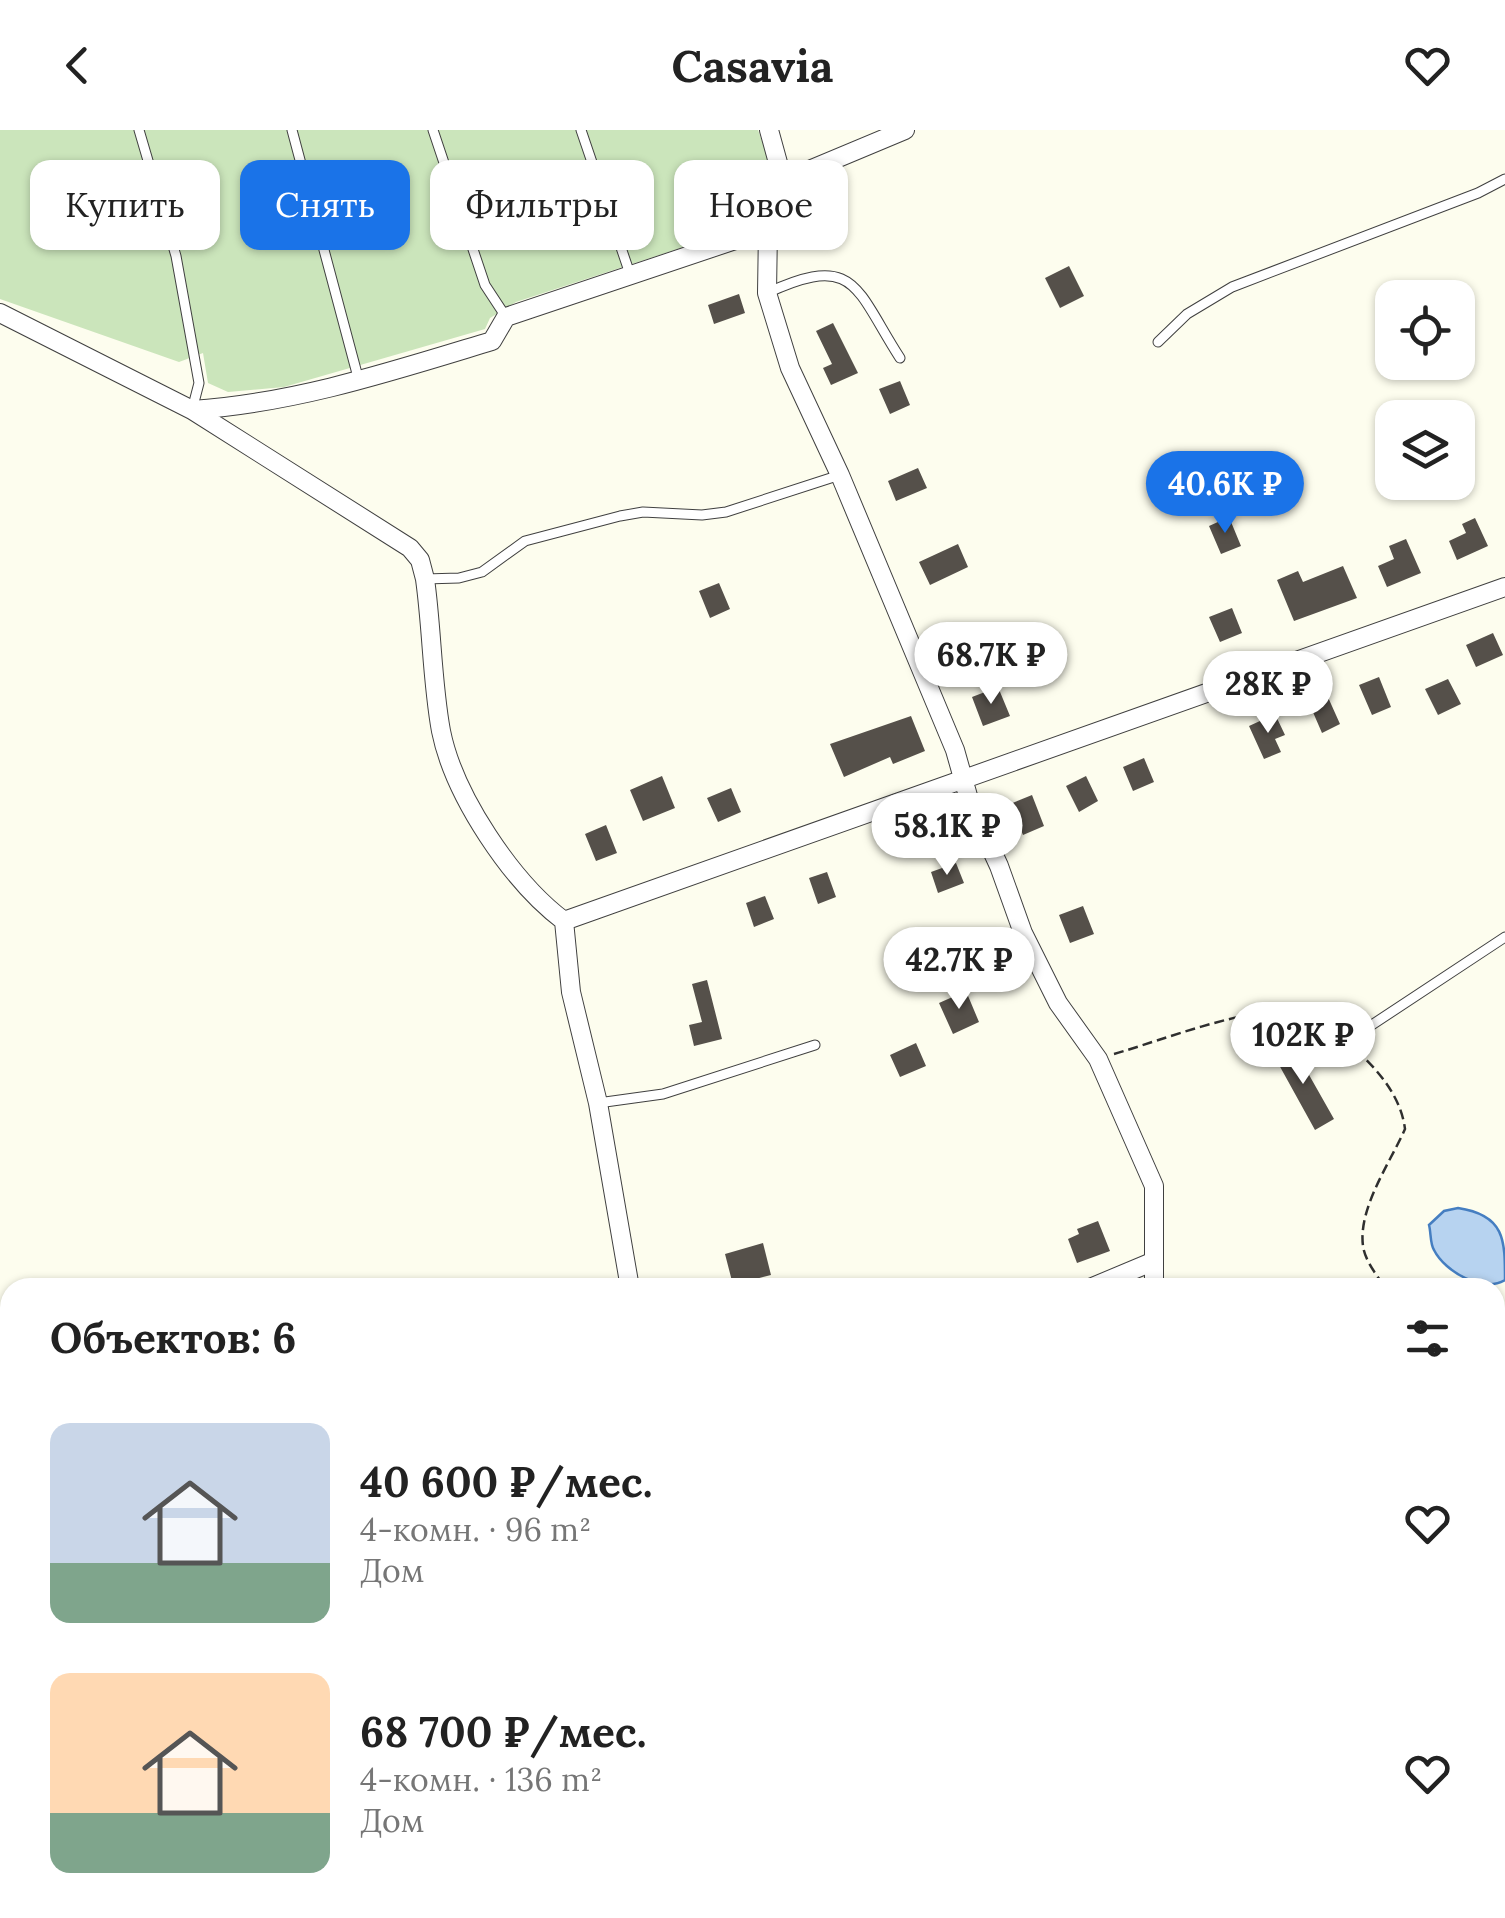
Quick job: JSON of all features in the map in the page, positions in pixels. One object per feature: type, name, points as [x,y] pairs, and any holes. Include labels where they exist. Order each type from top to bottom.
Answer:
[{"type":"street","points":[[768,130],[777,160]]},
{"type":"street","points":[[835,160],[904,130]]},
{"type":"street","points":[[192,410],[247,406],[358,382],[492,341],[506,317],[708,250]]},
{"type":"street","points":[[768,250],[767,293],[790,368],[840,475],[964,779],[970,804],[1044,978],[1098,1059],[1154,1186],[1153,1278]]},
{"type":"street","points":[[0,313],[192,410],[410,548],[420,560],[442,732],[464,793],[516,875],[541,904],[564,922],[572,992],[598,1103],[628,1278]]},
{"type":"street","points":[[564,922],[1505,587]]},
{"type":"street","points":[[1114,1278],[1152,1262]]},
{"type":"lane","points":[[139,130],[176,256],[199,383],[192,410]]},
{"type":"lane","points":[[292,130],[358,382]]},
{"type":"lane","points":[[434,130],[485,286],[506,317]]},
{"type":"lane","points":[[581,130],[631,277]]},
{"type":"lane","points":[[1158,342],[1187,314],[1232,286],[1461,200],[1505,179]]},
{"type":"lane","points":[[767,293],[806,275],[841,276],[855,288],[900,358]]},
{"type":"lane","points":[[425,578],[459,578],[482,572],[525,541],[620,516],[643,512],[726,512],[840,475]]},
{"type":"lane","points":[[1346,1042],[1505,937]]},
{"type":"lane","points":[[598,1103],[663,1094],[815,1046]]},
{"type":"path","points":[[1098,1059],[1244,1017],[1303,1012],[1324,1022],[1373,1066],[1391,1090],[1404,1120],[1404,1129],[1368,1207],[1364,1228],[1366,1257],[1379,1278]]},
{"type":"green space","points":[[0,130],[758,130],[767,156],[768,160],[674,160],[675,250],[516,302],[490,318],[485,329],[284,387],[228,392],[208,383],[203,353],[179,362],[0,299]]},
{"type":"water","points":[[1444,1211],[1474,1211],[1494,1223],[1503,1241],[1505,1278],[1465,1278],[1439,1258],[1429,1225]]},
{"type":"building","points":[[1069,266],[1084,296],[1060,308],[1045,278]]},
{"type":"building","points":[[739,294],[745,313],[714,324],[708,305]]},
{"type":"building","points":[[833,323],[858,373],[831,385],[823,368],[832,364],[816,331]]},
{"type":"building","points":[[900,381],[910,405],[890,414],[879,389]]},
{"type":"building","points":[[918,468],[927,488],[896,501],[888,481]]},
{"type":"building","points":[[1229,517],[1241,546],[1221,554],[1209,526]]},
{"type":"building","points":[[1475,518],[1488,546],[1457,560],[1449,541],[1466,533],[1462,524]]},
{"type":"building","points":[[1406,539],[1421,573],[1387,587],[1378,566],[1394,559],[1389,546]]},
{"type":"building","points":[[958,544],[968,567],[930,585],[919,562]]},
{"type":"building","points":[[1343,566],[1357,598],[1294,621],[1277,580],[1298,571],[1303,582]]},
{"type":"building","points":[[719,583],[730,609],[710,618],[699,591]]},
{"type":"building","points":[[1232,608],[1242,633],[1220,642],[1209,617]]},
{"type":"building","points":[[1001,624],[1010,643],[970,662],[961,643]]},
{"type":"building","points":[[1493,633],[1503,655],[1476,667],[1466,645]]},
{"type":"building","points":[[1379,677],[1391,707],[1372,715],[1359,685]]},
{"type":"building","points":[[1448,679],[1461,704],[1438,715],[1425,689]]},
{"type":"building","points":[[998,687],[1010,716],[983,726],[972,697]]},
{"type":"building","points":[[1327,695],[1340,724],[1322,733],[1309,703]]},
{"type":"building","points":[[1275,714],[1285,735],[1275,739],[1281,752],[1264,759],[1249,726]]},
{"type":"building","points":[[911,716],[925,751],[893,764],[890,757],[844,777],[830,744]]},
{"type":"building","points":[[1144,758],[1154,782],[1133,791],[1123,767]]},
{"type":"building","points":[[662,776],[675,808],[643,821],[630,790]]},
{"type":"building","points":[[1086,776],[1098,801],[1079,812],[1066,786]]},
{"type":"building","points":[[731,788],[741,812],[718,822],[707,798]]},
{"type":"building","points":[[1032,795],[1044,826],[1023,835],[1010,804]]},
{"type":"building","points":[[606,825],[617,853],[596,861],[585,834]]},
{"type":"building","points":[[956,863],[964,883],[938,893],[931,872]]},
{"type":"building","points":[[827,872],[836,897],[818,904],[809,878]]},
{"type":"building","points":[[765,896],[774,919],[754,927],[746,903]]},
{"type":"building","points":[[1083,906],[1094,934],[1070,943],[1059,915]]},
{"type":"building","points":[[707,980],[722,1039],[694,1046],[689,1025],[702,1022],[692,984]]},
{"type":"building","points":[[966,991],[979,1022],[953,1034],[939,1003]]},
{"type":"building","points":[[916,1043],[926,1066],[900,1077],[890,1055]]},
{"type":"building","points":[[1291,1043],[1334,1119],[1315,1130],[1273,1054]]},
{"type":"building","points":[[1098,1221],[1110,1251],[1077,1263],[1068,1239],[1079,1234],[1077,1229]]},
{"type":"building","points":[[763,1243],[771,1275],[731,1278],[725,1254]]}]
